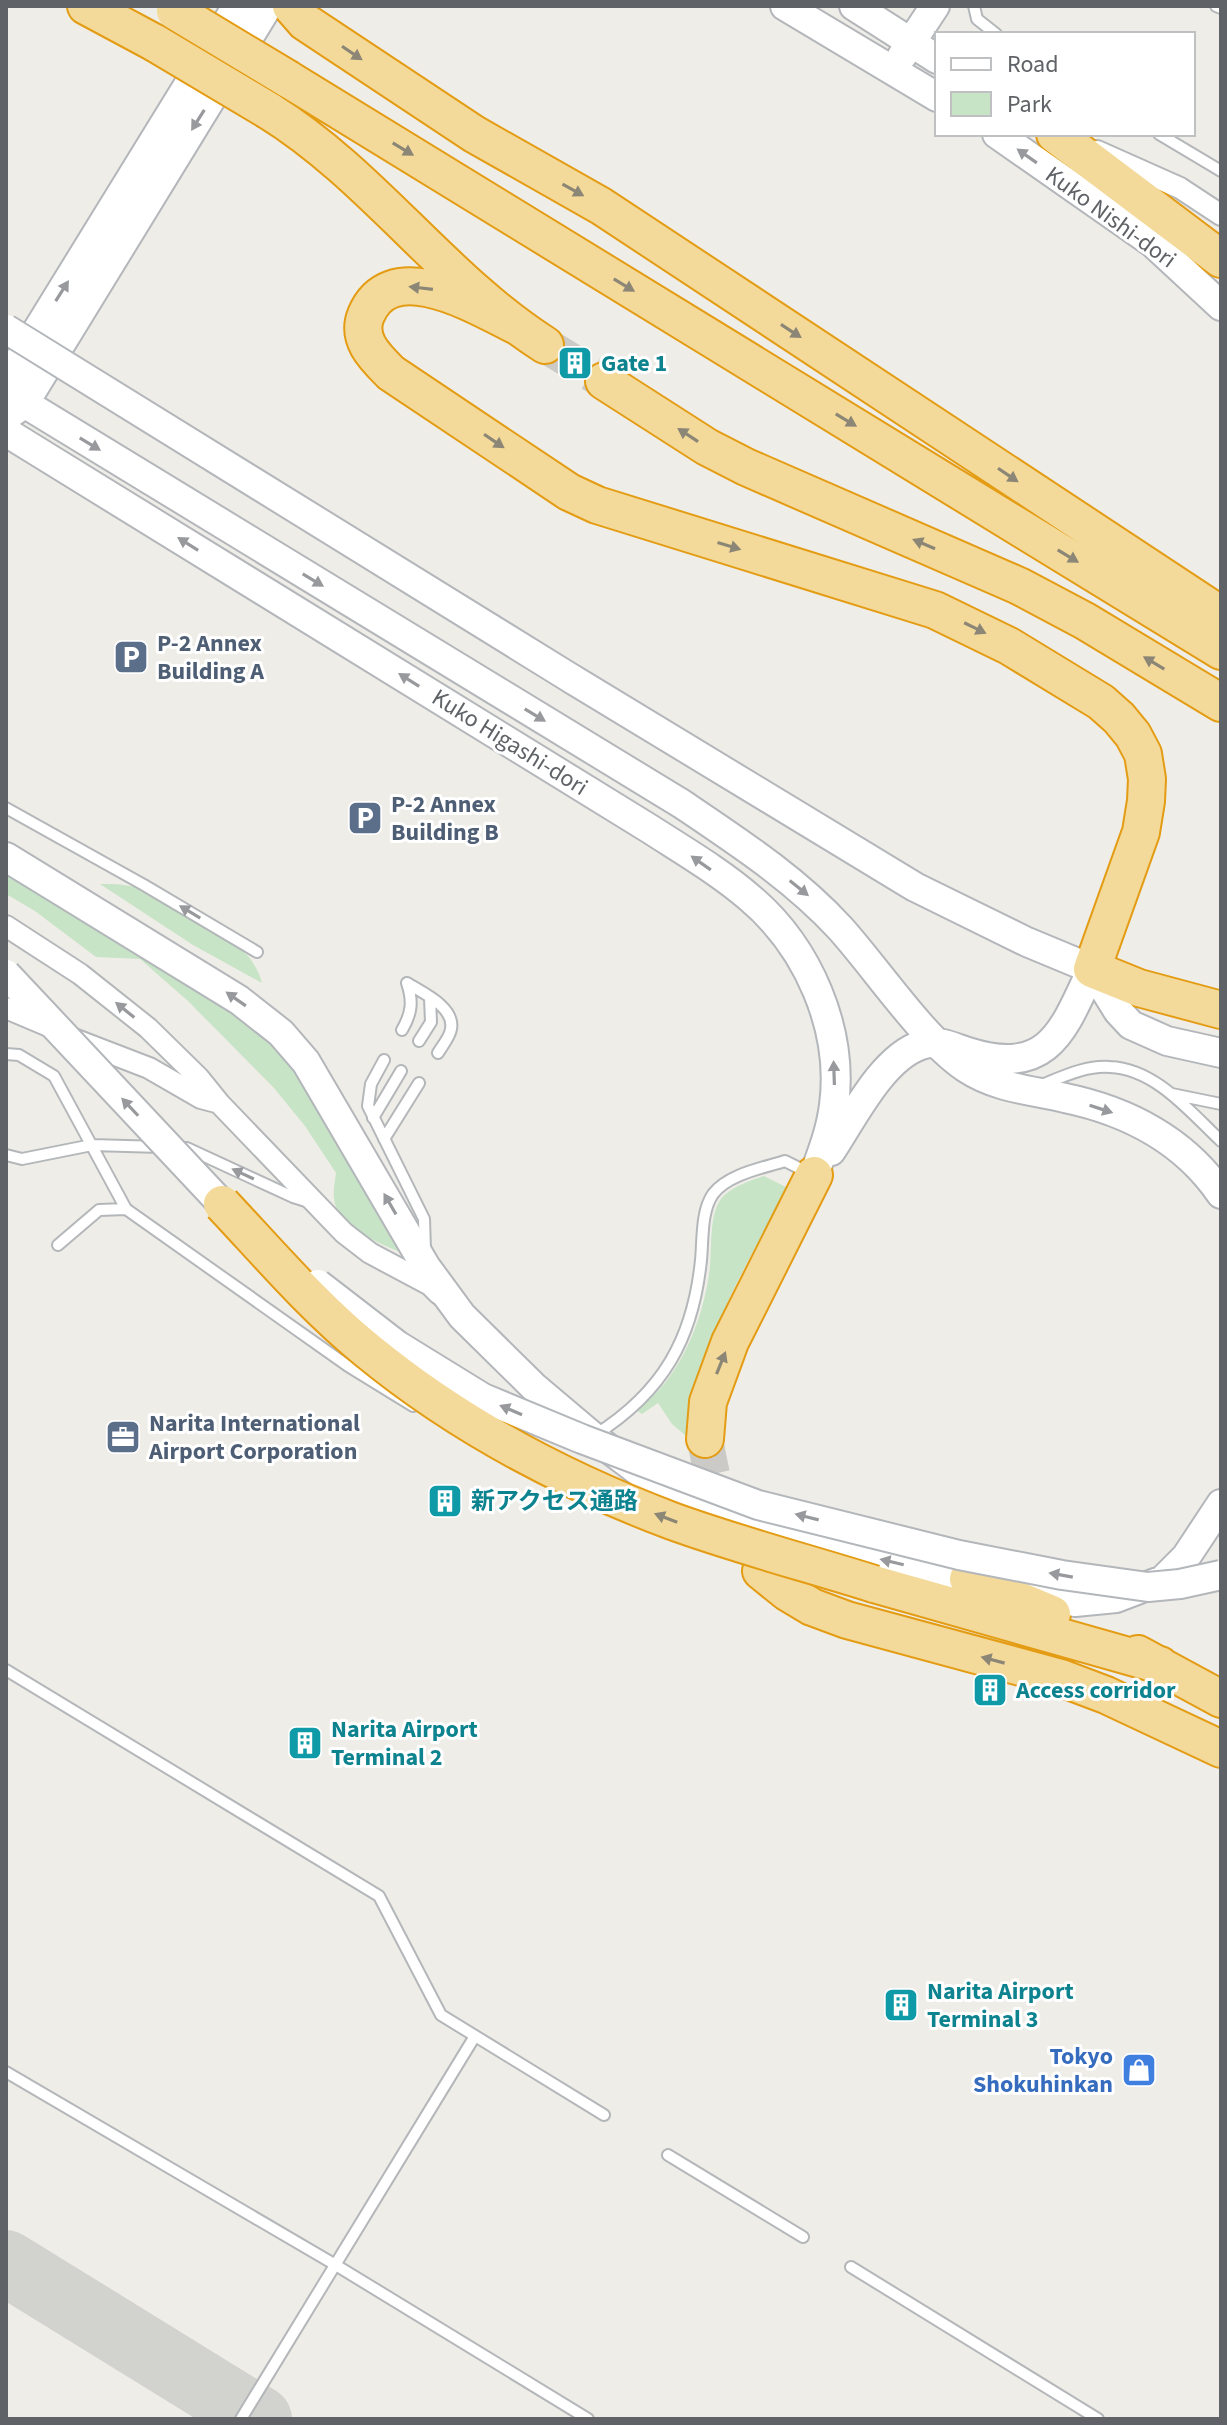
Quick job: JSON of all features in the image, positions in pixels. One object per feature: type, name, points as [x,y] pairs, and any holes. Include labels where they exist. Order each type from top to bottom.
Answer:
[{"type":"highway","points":[[86,6],[155,43],[307,136],[487,303],[532,336],[450,294],[425,287],[405,286],[386,291],[372,303],[364,319],[363,336],[373,356],[391,373],[569,492],[597,505],[935,610],[1009,646],[1101,702],[1119,718],[1143,754],[1146,801],[1141,832],[1092,969]]},
{"type":"highway","points":[[291,6],[305,22],[474,134],[601,206],[1221,615]]},
{"type":"highway","points":[[171,8],[1221,651]]},
{"type":"highway","points":[[1058,136],[1221,259]]},
{"type":"highway","points":[[604,381],[707,447],[1019,586],[1085,621],[1221,703]]},
{"type":"highway","points":[[1092,969],[1155,979],[1221,996]]},
{"type":"highway","points":[[1092,969],[1139,988],[1221,1010]]},
{"type":"highway","points":[[705,1439],[708,1402],[730,1342],[814,1175]]},
{"type":"highway","points":[[222,1204],[321,1310],[367,1350],[420,1391],[485,1433],[549,1467],[672,1521],[874,1584],[1160,1665]]},
{"type":"highway","points":[[761,1571],[787,1592],[835,1616],[1061,1678],[1215,1744]]},
{"type":"highway","points":[[968,1579],[1087,1628],[1221,1699]]},
{"type":"street","points":[[6,381],[237,6]]},
{"type":"street","points":[[12,404],[268,6]]},
{"type":"street","points":[[785,6],[935,96]]},
{"type":"street","points":[[854,6],[935,58]]},
{"type":"street","points":[[893,70],[935,6]]},
{"type":"street","name":"Kuko Nishi-dori","points":[[1000,136],[1153,243],[1221,306]]},
{"type":"street","points":[[1065,136],[1180,188],[1221,215]]},
{"type":"street","points":[[6,329],[915,887],[1038,947],[1092,969],[1118,1011],[1131,1025],[1167,1041],[1221,1053]]},
{"type":"street","name":"Kuko Higashi-dori","points":[[12,404],[682,804],[750,849],[808,895],[937,1042],[966,1068],[1007,1087],[1065,1098],[1143,1125],[1179,1147],[1208,1175],[1221,1194]]},
{"type":"street","name":"Kuko Higashi-dori","points":[[6,432],[650,829],[751,899],[781,930],[803,962],[831,1031],[835,1104],[814,1175]]},
{"type":"street","points":[[6,857],[227,993],[281,1033],[306,1062],[426,1267],[462,1316]]},
{"type":"street","points":[[6,926],[80,974],[148,1028],[344,1233],[370,1253],[430,1285],[534,1387],[592,1436],[649,1479],[701,1507],[779,1533],[1075,1602],[1116,1598],[1207,1567]]},
{"type":"street","points":[[814,1175],[893,1061],[921,1045],[937,1042],[971,1053],[1009,1059],[1044,1049],[1061,1034],[1092,969]]},
{"type":"street","points":[[6,974],[222,1204],[364,1322],[483,1398],[758,1505],[959,1555],[1062,1575],[1148,1587],[1180,1584],[1207,1567],[1221,1504]]},
{"type":"street","points":[[6,1007],[69,1037],[149,1068],[201,1098],[220,1104]]},
{"type":"street","points":[[6,1007],[62,1032]]},
{"type":"lane","points":[[974,6],[977,19],[993,32]]},
{"type":"lane","points":[[1162,136],[1221,171]]},
{"type":"lane","points":[[6,808],[257,952]]},
{"type":"lane","points":[[402,1030],[413,1001],[407,983],[443,1007],[450,1017],[451,1031],[438,1053]]},
{"type":"lane","points":[[419,1041],[431,1022],[430,998]]},
{"type":"lane","points":[[6,1054],[19,1055],[54,1076],[126,1209],[348,1366],[429,1416]]},
{"type":"lane","points":[[384,1060],[368,1092],[368,1106],[424,1219],[426,1267]]},
{"type":"lane","points":[[1025,1091],[1082,1070],[1126,1069],[1170,1094],[1221,1141]]},
{"type":"lane","points":[[373,1118],[401,1071]]},
{"type":"lane","points":[[384,1139],[419,1083]]},
{"type":"lane","points":[[1170,1094],[1221,1104]]},
{"type":"lane","points":[[6,1155],[22,1159],[92,1145],[187,1148],[293,1197],[315,1204]]},
{"type":"lane","points":[[575,1447],[636,1404],[660,1379],[677,1350],[691,1321],[699,1282],[706,1211],[714,1193],[750,1172],[785,1161],[814,1175]]},
{"type":"lane","points":[[58,1245],[99,1210],[126,1209]]},
{"type":"lane","points":[[515,1463],[549,1459]]},
{"type":"lane","points":[[6,1670],[379,1896],[441,2015],[604,2115]]},
{"type":"lane","points":[[241,2419],[475,2036]]},
{"type":"lane","points":[[6,2072],[334,2264],[588,2419]]},
{"type":"lane","points":[[668,2155],[803,2237]]},
{"type":"lane","points":[[851,2267],[1098,2419]]},
{"type":"green space","points":[[6,873],[276,1038],[402,1246],[401,1252],[354,1228],[340,1213],[335,1204],[336,1173],[305,1126],[274,1088],[188,1001],[140,959],[96,957],[35,911],[6,894]]},
{"type":"green space","points":[[100,884],[138,888],[198,920],[240,948],[248,956],[262,983],[193,945]]},
{"type":"green space","points":[[764,1176],[790,1189],[755,1247],[725,1308],[701,1371],[686,1436],[672,1424],[658,1403],[642,1414],[636,1410],[652,1398],[665,1382],[688,1346],[696,1326],[707,1285],[717,1206],[729,1191]]},
{"type":"taxiway","points":[[6,2263],[259,2419]]},
{"type":"tunnel","points":[[545,345],[604,381]]},
{"type":"tunnel","points":[[705,1439],[716,1490],[728,1519]]},
{"type":"place","name":"Gate 1","points":[[575,363]]},
{"type":"place","name":"P-2 Annex Building A","points":[[131,657]]},
{"type":"place","name":"P-2 Annex Building B","points":[[365,818]]},
{"type":"place","name":"Narita International Airport Corporation","points":[[123,1437]]},
{"type":"place","name":"新アクセス通路","points":[[445,1501]]},
{"type":"place","name":"Access corridor","points":[[990,1690]]},
{"type":"place","name":"Narita Airport Terminal 2","points":[[305,1743]]},
{"type":"place","name":"Narita Airport Terminal 3","points":[[901,2005]]},
{"type":"place","name":"Tokyo Shokuhinkan","points":[[1139,2070]]}]
